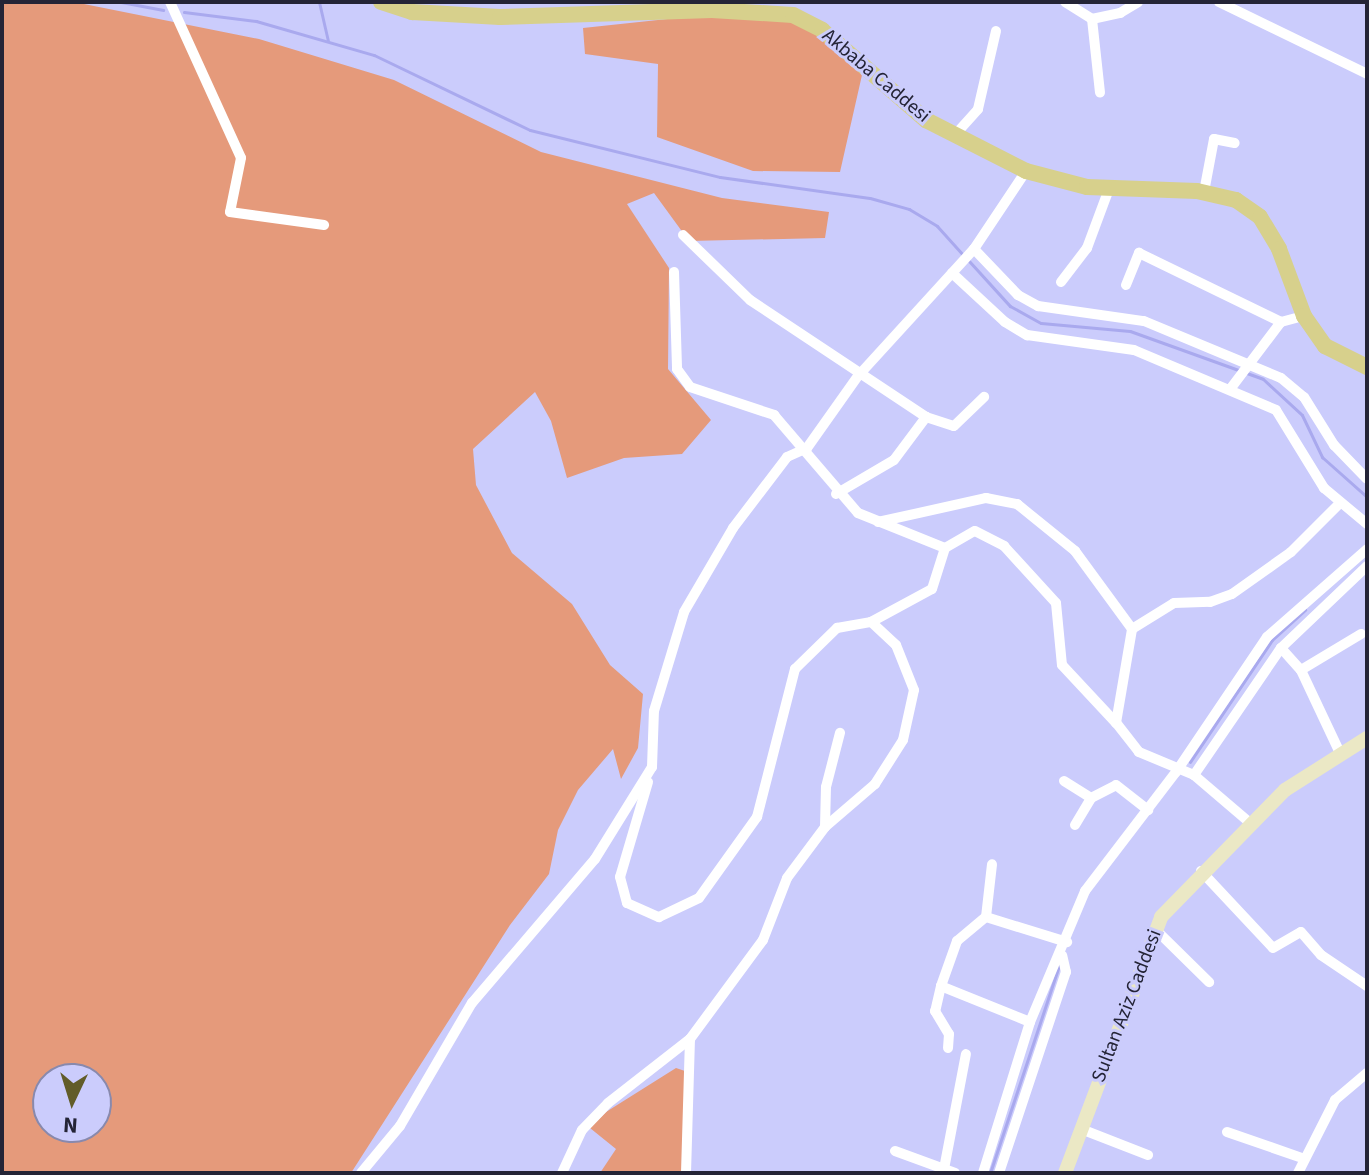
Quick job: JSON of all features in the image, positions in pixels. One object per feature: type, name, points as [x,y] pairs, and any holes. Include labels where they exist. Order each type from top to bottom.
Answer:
[{"type":"main road","name":"Akbaba Caddesi","points":[[381,2],[413,7],[591,18],[712,10],[793,15],[822,30],[895,98],[954,136],[1026,171],[1070,185],[1204,192],[1236,200],[1260,217],[1279,249],[1304,316],[1325,346],[1367,367]]},
{"type":"street","points":[[170,2],[241,158],[230,212],[324,225]]},
{"type":"street","points":[[1065,2],[1092,19],[1120,13],[1138,2]]},
{"type":"street","points":[[1219,2],[1367,74]]},
{"type":"street","points":[[1092,19],[1100,93]]},
{"type":"street","points":[[954,136],[978,109],[996,31]]},
{"type":"street","points":[[1204,192],[1214,139],[1235,143]]},
{"type":"street","points":[[1026,171],[972,251],[858,376],[807,448],[787,457],[761,490],[684,612],[654,711],[652,767],[620,877],[627,903],[659,917],[699,898],[757,817],[795,669],[837,628],[871,622],[932,589],[945,548],[975,531],[1004,546],[1056,603],[1062,665],[1139,752],[1176,772],[1194,775],[1249,822]]},
{"type":"street","points":[[1061,282],[1087,248],[1109,189]]},
{"type":"street","points":[[683,235],[750,300],[858,376],[926,417],[954,426],[984,397]]},
{"type":"street","points":[[972,251],[1018,295],[1038,306],[1131,317],[1248,362],[1304,397],[1334,445],[1367,479]]},
{"type":"street","points":[[1126,285],[1139,253],[1281,322]]},
{"type":"street","points":[[674,272],[677,369],[690,387],[774,415],[807,448],[837,494],[876,522],[945,548]]},
{"type":"street","points":[[952,272],[1005,322],[1027,335],[1118,346],[1232,385],[1276,410],[1324,488],[1367,524]]},
{"type":"street","points":[[1232,385],[1281,322],[1304,316]]},
{"type":"street","points":[[837,494],[894,460],[926,417]]},
{"type":"street","points":[[876,522],[986,498],[1017,504],[1075,551],[1132,629],[1116,723]]},
{"type":"street","points":[[1132,629],[1174,603],[1210,602],[1232,594],[1291,552],[1340,503]]},
{"type":"street","points":[[983,1173],[1030,1022],[1062,955],[1085,891],[1176,772],[1267,637],[1367,549]]},
{"type":"street","points":[[1194,775],[1281,648],[1367,566]]},
{"type":"street","points":[[562,1173],[582,1130],[608,1103],[690,1039],[763,940],[787,878],[825,827],[875,784],[903,740],[914,690],[896,645],[871,622]]},
{"type":"street","points":[[1301,670],[1361,634]]},
{"type":"street","points":[[1281,648],[1301,670],[1340,753]]},
{"type":"street","points":[[825,827],[826,787],[840,733]]},
{"type":"street","name":"Sultan Aziz Caddesi","points":[[1065,1173],[1155,929],[1201,871],[1249,822],[1340,753],[1367,738]]},
{"type":"street","points":[[361,1173],[400,1126],[472,1003],[595,859],[652,767]]},
{"type":"street","points":[[1064,781],[1091,798]]},
{"type":"street","points":[[1075,825],[1091,798],[1116,785],[1148,810]]},
{"type":"street","points":[[948,1048],[949,1034],[935,1011],[957,941],[986,917],[992,864]]},
{"type":"street","points":[[1201,871],[1273,948],[1301,932],[1321,955],[1367,986]]},
{"type":"street","points":[[986,917],[1067,942]]},
{"type":"street","points":[[1155,929],[1209,982]]},
{"type":"street","points":[[999,1173],[1066,972],[1062,955]]},
{"type":"street","points":[[941,986],[1030,1022]]},
{"type":"street","points":[[686,1173],[690,1039]]},
{"type":"street","points":[[895,1151],[949,1171],[966,1054]]},
{"type":"street","points":[[1298,1173],[1302,1158],[1335,1100],[1367,1073]]},
{"type":"street","points":[[1081,1129],[1148,1155]]},
{"type":"street","points":[[1227,1132],[1302,1158]]},
{"type":"shaded area","points":[[2,2],[74,2],[259,39],[394,80],[541,152],[722,198],[829,212],[825,238],[689,241],[654,193],[627,204],[669,268],[668,369],[711,420],[682,454],[624,458],[567,478],[551,421],[535,392],[473,449],[476,485],[512,553],[572,604],[610,665],[643,694],[638,748],[621,779],[613,749],[578,790],[558,830],[549,874],[510,925],[351,1173],[2,1173]]},
{"type":"shaded area","points":[[777,16],[814,31],[862,75],[840,172],[753,171],[657,137],[658,64],[585,54],[583,28],[686,17]]},
{"type":"shaded area","points":[[676,1068],[688,1072],[686,1173],[600,1173],[616,1149],[590,1128],[606,1112]]},
{"type":"waterway","points":[[121,2],[163,10]]},
{"type":"waterway","points":[[319,2],[328,41]]},
{"type":"waterway","points":[[184,12],[256,21],[374,55],[530,130],[720,177],[870,198],[909,209],[937,226],[963,255]]},
{"type":"waterway","points":[[969,261],[1010,306],[1041,323],[1130,331],[1263,379],[1302,415],[1322,457],[1367,497]]},
{"type":"waterway","points":[[1190,762],[1272,640],[1305,610]]},
{"type":"waterway","points":[[990,1173],[1059,966]]}]
